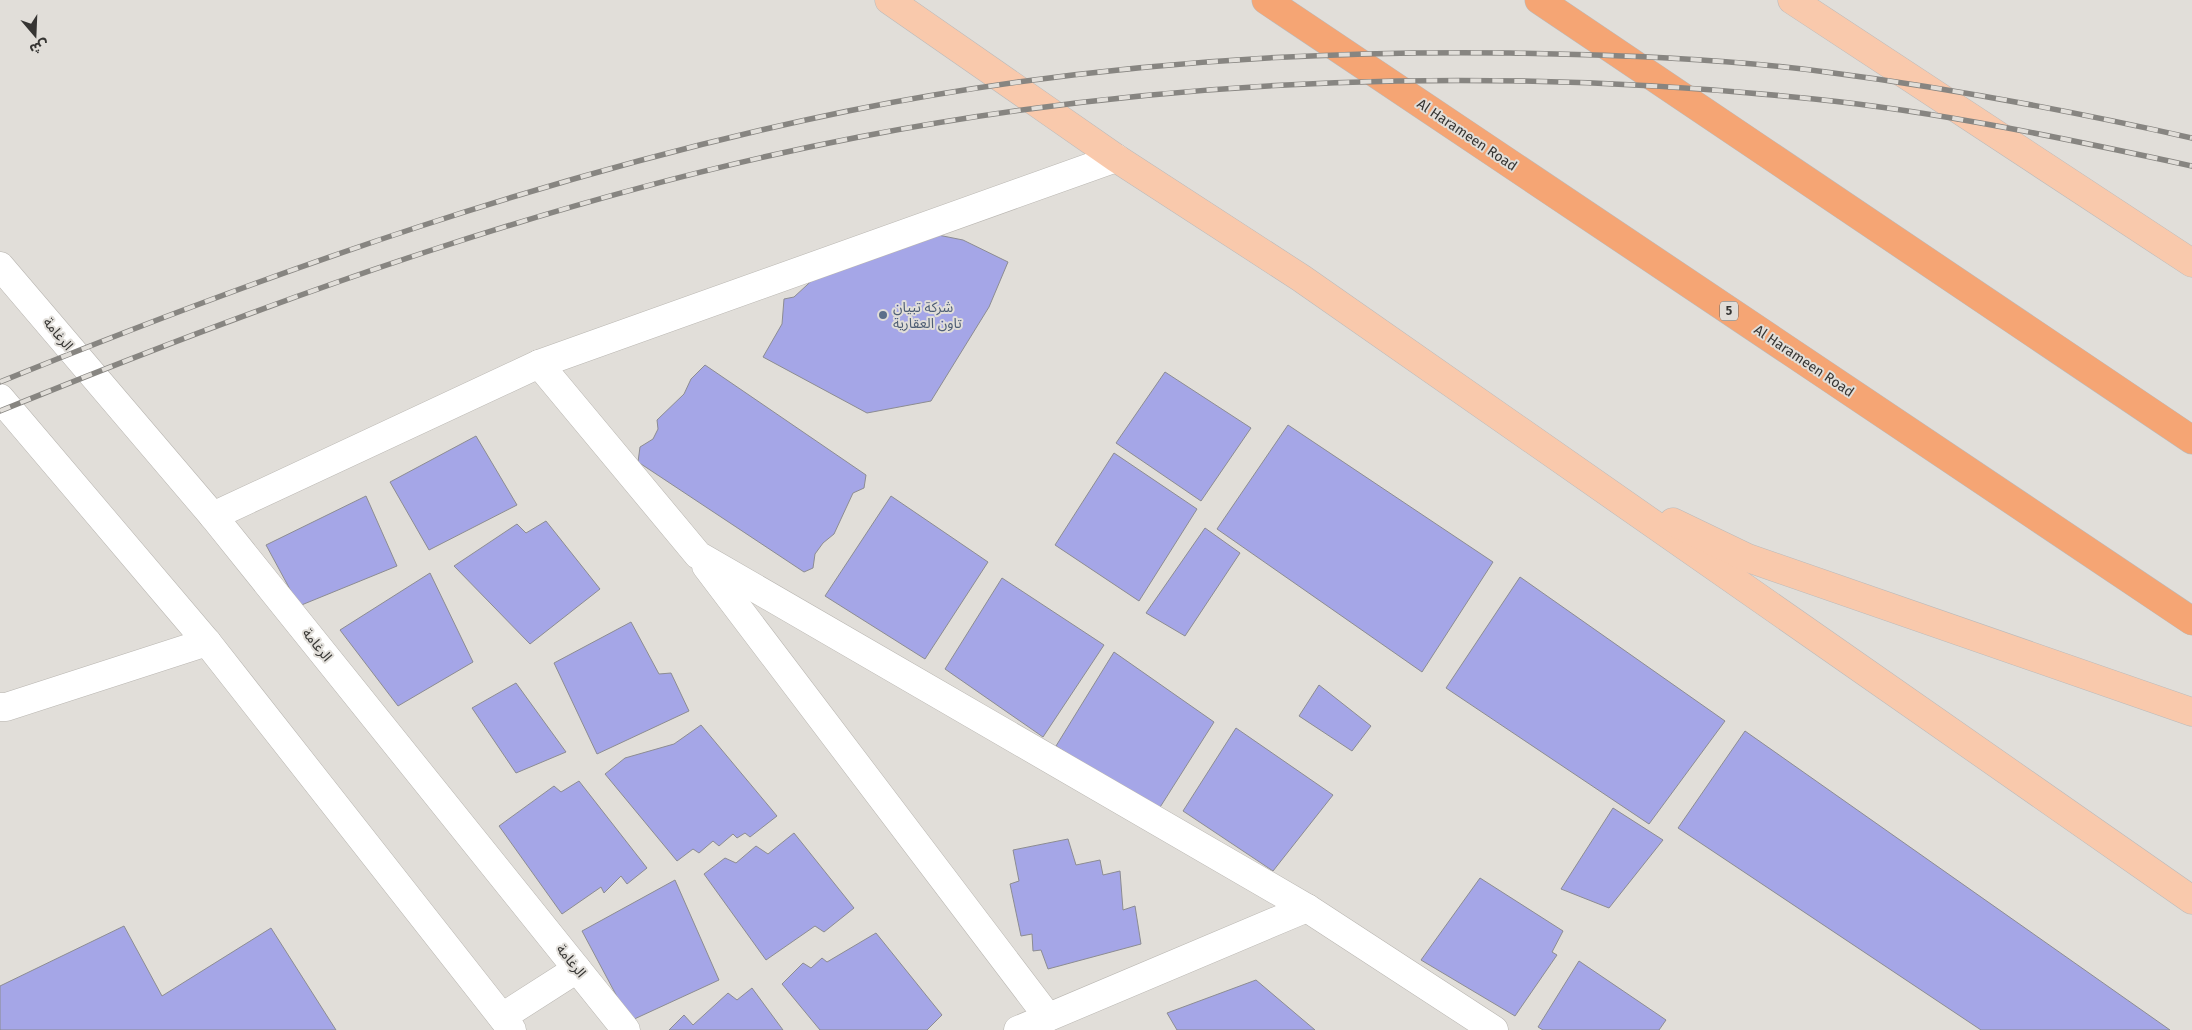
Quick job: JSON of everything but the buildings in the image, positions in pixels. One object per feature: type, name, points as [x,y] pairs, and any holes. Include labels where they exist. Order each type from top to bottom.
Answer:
[{"type":"highway","name":"Al Harameen Road","points":[[1266,0],[2192,621]]},
{"type":"highway","points":[[1539,0],[2192,440]]},
{"type":"main road","points":[[889,0],[1116,158],[1301,278],[2192,900]]},
{"type":"main road","points":[[1792,0],[2192,263]]},
{"type":"main road","points":[[1597,485],[1748,558],[2192,712]]},
{"type":"street","points":[[213,516],[539,364],[1116,158]]},
{"type":"street","name":"الرغامة","points":[[0,266],[213,516],[626,1030]]},
{"type":"street","points":[[539,364],[694,549],[1048,1017]]},
{"type":"street","points":[[0,398],[207,642],[507,1023],[577,969]]},
{"type":"street","points":[[694,549],[698,555],[1307,908],[1494,1030]]},
{"type":"street","points":[[0,706],[6,707],[207,642]]},
{"type":"street","points":[[1018,1030],[1307,908]]},
{"type":"railway","points":[[0,382],[208,301],[313,263],[418,227],[631,163],[739,135],[848,111],[1012,83],[1095,73],[1178,64],[1344,55],[1510,53],[1668,58],[1787,67],[1918,85],[2055,109],[2192,138]]},
{"type":"railway","points":[[0,411],[105,369],[316,290],[530,219],[639,188],[859,137],[977,116],[1096,101],[1215,89],[1455,80],[1575,82],[1695,89],[1814,99],[1909,111],[2051,136],[2192,166]]},
{"type":"place","name":"شركة تبيان تاون العقارية","points":[[883,315]]}]
